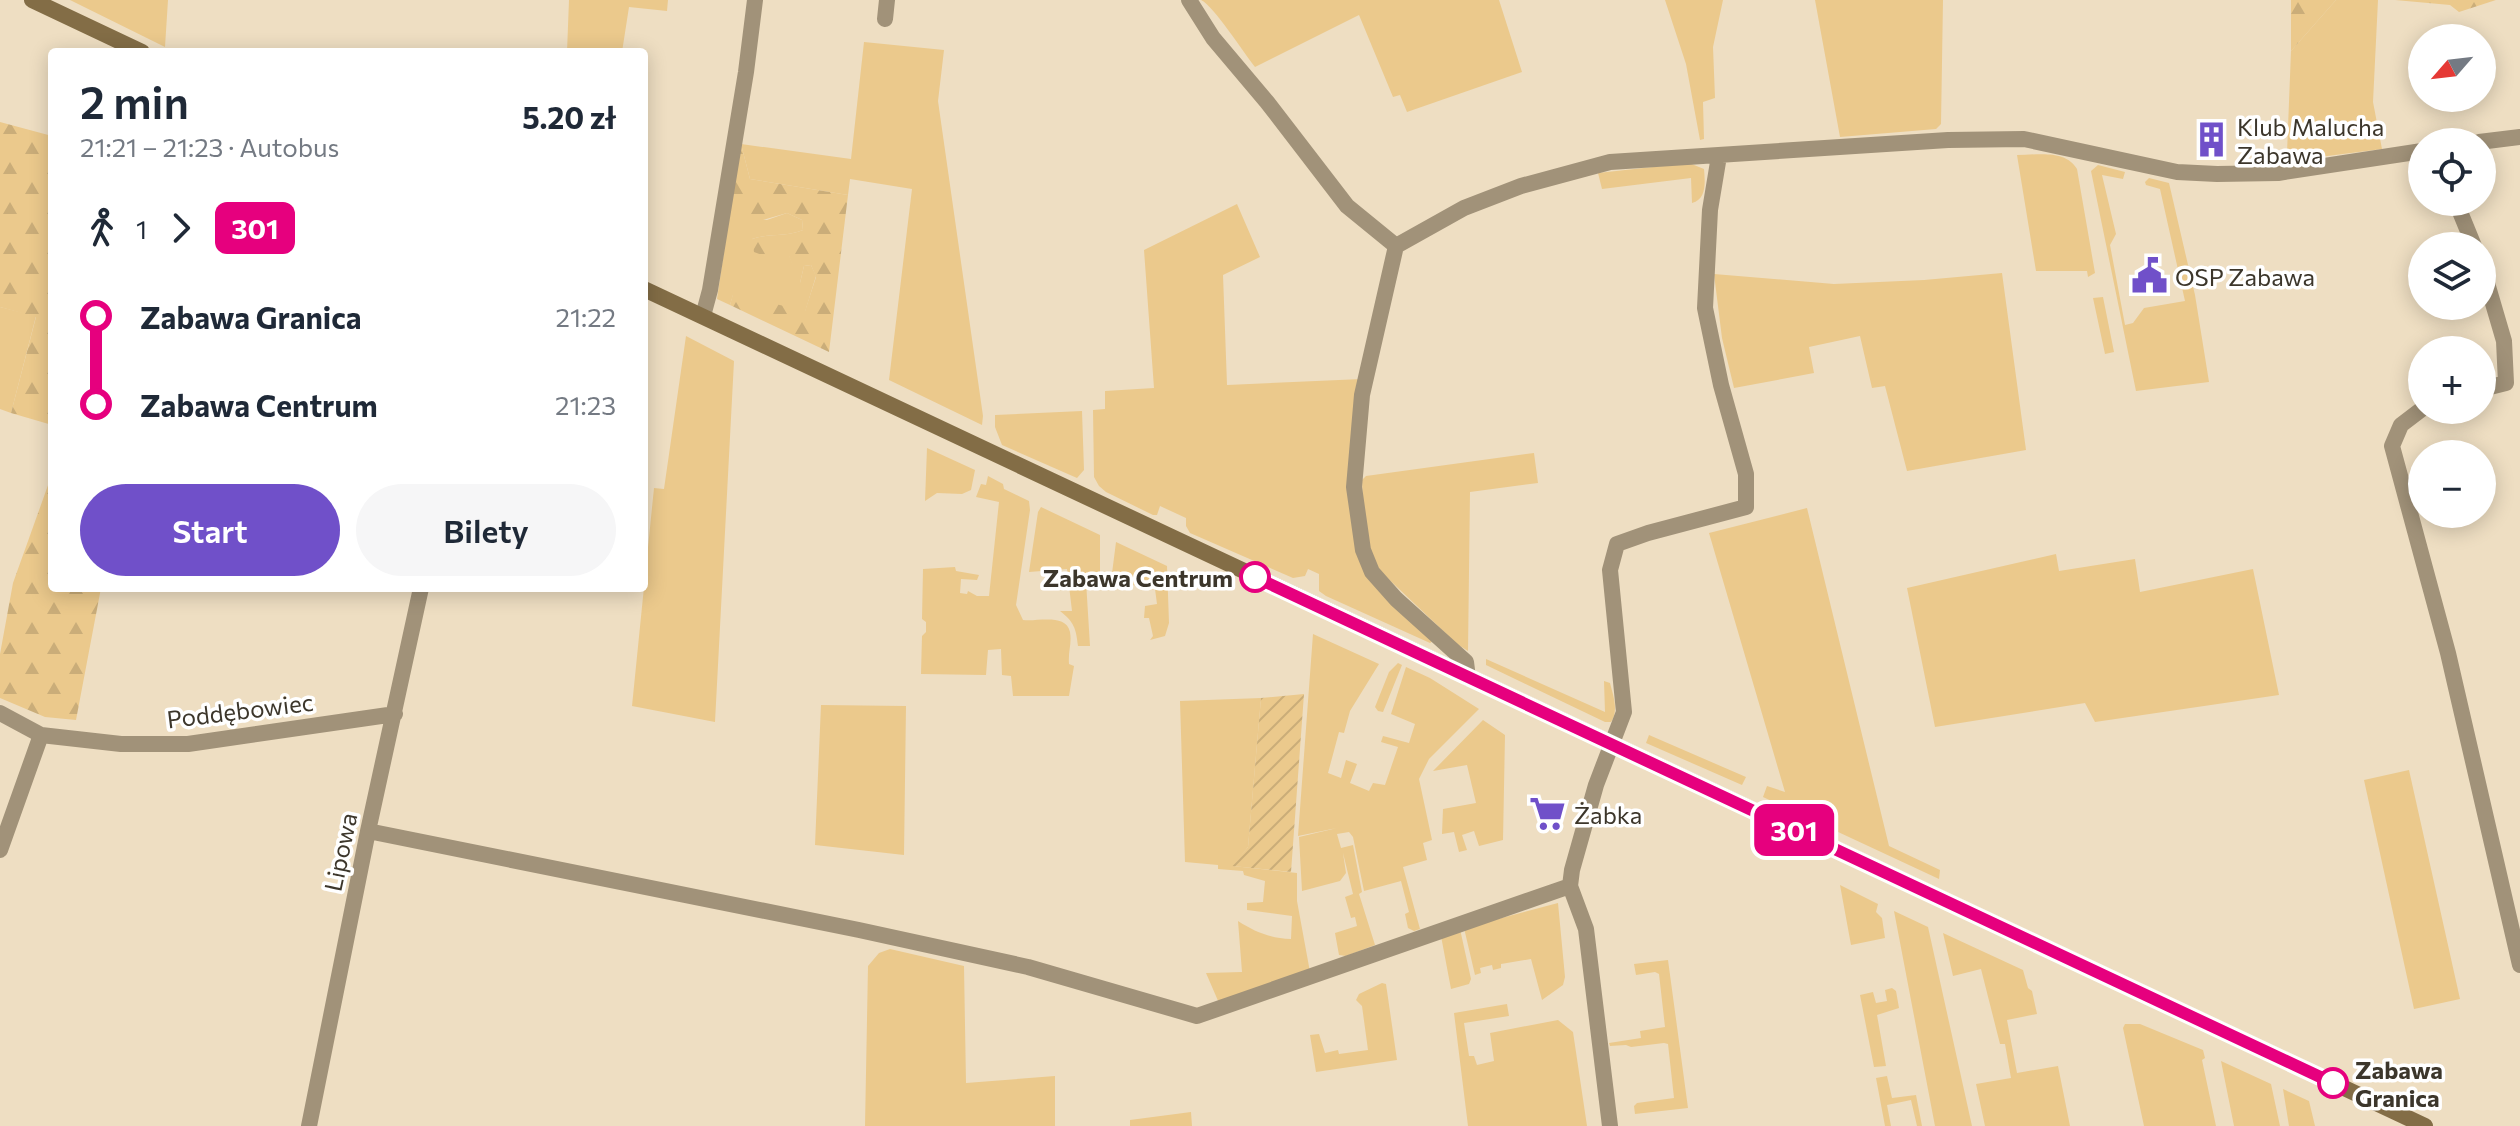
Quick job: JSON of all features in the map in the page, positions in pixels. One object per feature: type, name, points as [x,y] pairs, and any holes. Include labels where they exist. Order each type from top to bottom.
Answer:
[{"type":"main road","points":[[32,0],[134,48]]},
{"type":"main road","points":[[648,291],[2425,1126]]},
{"type":"street","points":[[703,316],[746,72],[755,0]]},
{"type":"street","points":[[885,19],[887,0]]},
{"type":"street","points":[[1189,0],[1213,38],[1347,206],[1396,246]]},
{"type":"street","points":[[2496,140],[2520,137]]},
{"type":"street","points":[[1468,678],[1466,662],[1396,599],[1372,572],[1363,550],[1354,487],[1362,395],[1396,246],[1464,208],[1521,186],[1610,162],[1948,140],[2024,139],[2177,172],[2217,174],[2278,173],[2408,153]]},
{"type":"street","points":[[1610,1126],[1586,929],[1570,886],[1596,785],[1624,712],[1610,570],[1617,544],[1746,507],[1746,474],[1721,385],[1705,308],[1710,210],[1719,156]]},
{"type":"street","points":[[2496,314],[2504,341],[2506,383],[2496,386]]},
{"type":"street","points":[[2408,420],[2401,425],[2392,446],[2448,653],[2520,965]]},
{"type":"street","name":"Lipowa","points":[[309,1126],[420,592]]},
{"type":"street","name":"Poddębowiec","points":[[0,713],[41,735],[121,744],[188,744],[395,714]]},
{"type":"street","points":[[0,850],[41,735]]},
{"type":"street","points":[[368,831],[1028,967],[1197,1016],[1570,886]]},
{"type":"green space","points":[[70,0],[168,0],[165,47]]},
{"type":"green space","points":[[569,0],[668,0],[667,11],[629,7],[623,48],[567,48]]},
{"type":"green space","points":[[1201,0],[1499,0],[1522,72],[1407,112],[1400,95],[1393,97],[1359,15],[1255,67],[1221,20]]},
{"type":"green space","points":[[1665,0],[1723,0],[1713,47],[1715,98],[1703,102],[1704,139],[1700,140],[1686,64]]},
{"type":"green space","points":[[1815,0],[1943,0],[1941,124],[1936,129],[1840,137]]},
{"type":"green space","points":[[2291,0],[2336,0],[2291,51]]},
{"type":"green space","points":[[2336,0],[2378,0],[2373,102],[2382,149],[2296,160],[2287,153],[2291,51]]},
{"type":"green space","points":[[2395,0],[2496,0],[2459,12],[2450,5]]},
{"type":"green space","points":[[864,42],[944,50],[938,101],[982,425],[889,380],[912,189],[850,179],[848,195],[750,179],[741,144],[851,159]]},
{"type":"green space","points":[[0,122],[48,135],[48,424],[11,413],[36,317],[0,307]]},
{"type":"green space","points":[[741,144],[750,179],[848,195],[829,352],[730,305],[733,294],[805,311],[816,277],[811,265],[804,266],[800,283],[792,285],[793,267],[789,256],[765,256],[754,252],[752,239],[803,230],[802,220],[787,213],[749,224],[729,217]]},
{"type":"green space","points":[[2017,155],[2058,156],[2066,158],[2077,169],[2095,273],[2088,277],[2087,271],[2036,271]]},
{"type":"green space","points":[[1689,163],[1704,169],[1703,194],[1692,203],[1691,178],[1602,189],[1598,173]]},
{"type":"green space","points":[[2098,165],[2125,172],[2123,179],[2102,175],[2116,234],[2110,245],[2125,325],[2133,323],[2144,308],[2185,301],[2160,189],[2145,182],[2149,178],[2169,183],[2195,295],[2209,382],[2136,391],[2091,171]]},
{"type":"green space","points":[[1237,204],[1260,257],[1223,275],[1227,385],[1362,379],[1359,555],[1433,641],[1430,643],[1326,596],[1319,591],[1319,574],[1308,569],[1305,576],[1293,578],[1190,533],[1186,518],[1160,506],[1157,515],[1153,515],[1106,492],[1094,477],[1093,410],[1105,409],[1105,391],[1154,388],[1144,250]]},
{"type":"green space","points":[[787,213],[802,220],[803,230],[752,239],[765,256],[789,255],[800,283],[804,266],[811,265],[816,276],[805,312],[733,295],[730,305],[717,299],[729,217],[767,220]]},
{"type":"green space","points":[[2002,273],[2026,450],[1907,471],[1885,386],[1872,388],[1860,336],[1809,347],[1814,373],[1734,388],[1722,338],[1714,274],[1834,284]]},
{"type":"green space","points":[[2103,297],[2114,352],[2105,354],[2093,298]]},
{"type":"green space","points":[[0,307],[36,316],[11,413],[0,409]]},
{"type":"green space","points":[[686,336],[734,361],[715,722],[632,706],[644,592],[648,592],[648,547],[654,488],[664,489]]},
{"type":"green space","points":[[1082,411],[1084,470],[1077,478],[1002,445],[995,427],[995,415]]},
{"type":"green space","points":[[927,448],[975,470],[971,490],[962,494],[937,493],[925,501]]},
{"type":"green space","points":[[1534,453],[1538,483],[1470,492],[1468,651],[1378,569],[1364,535],[1362,480],[1366,476]]},
{"type":"green space","points":[[988,476],[1003,484],[1004,489],[1029,501],[1016,605],[1023,620],[1057,620],[1067,626],[1070,632],[1069,664],[1074,666],[1069,696],[1013,696],[1011,676],[1002,675],[1001,649],[988,650],[986,675],[921,674],[922,636],[926,632],[926,622],[922,619],[923,569],[955,567],[956,571],[979,575],[977,580],[961,579],[960,593],[967,594],[968,591],[977,596],[989,596],[999,502],[976,497],[981,484],[986,485]]},
{"type":"green space","points":[[48,485],[48,592],[100,592],[76,720],[45,717],[0,698],[0,654],[13,583]]},
{"type":"green space","points":[[1041,507],[1100,535],[1100,572],[1086,581],[1090,646],[1078,646],[1074,626],[1060,611],[1072,611],[1067,569],[1029,572]]},
{"type":"green space","points":[[1807,508],[1889,846],[1940,870],[1939,879],[1763,797],[1767,786],[1785,792],[1709,533]]},
{"type":"green space","points":[[1116,542],[1167,566],[1169,623],[1165,636],[1150,640],[1153,636],[1149,618],[1144,618],[1145,606],[1157,604],[1155,589],[1147,590],[1142,584],[1110,589]]},
{"type":"green space","points":[[2056,554],[2059,571],[2135,559],[2140,592],[2253,569],[2279,695],[2095,722],[2085,703],[1935,727],[1907,588]]},
{"type":"green space","points":[[1313,634],[1379,664],[1350,711],[1344,733],[1339,732],[1328,773],[1341,778],[1346,760],[1357,764],[1350,783],[1369,791],[1373,783],[1385,785],[1398,747],[1381,742],[1383,736],[1409,743],[1415,724],[1391,714],[1406,667],[1430,678],[1479,709],[1429,759],[1419,779],[1432,840],[1423,843],[1427,860],[1403,867],[1420,929],[1414,931],[1408,928],[1405,914],[1409,912],[1401,881],[1364,891],[1353,837],[1349,832],[1337,834],[1341,848],[1353,845],[1362,892],[1359,894],[1375,945],[1346,956],[1339,955],[1335,933],[1357,926],[1355,917],[1351,918],[1345,897],[1353,894],[1343,853],[1346,873],[1340,881],[1302,891],[1299,837],[1337,828],[1298,836]]},
{"type":"green space","points":[[1486,659],[1605,712],[1604,681],[1610,683],[1615,703],[1613,718],[1611,722],[1605,722],[1486,665]]},
{"type":"green space","points":[[1398,663],[1402,665],[1383,712],[1378,711],[1375,707],[1389,672]]},
{"type":"green space","points":[[1304,694],[1291,872],[1232,866],[1248,847],[1261,698]]},
{"type":"green space","points":[[1261,698],[1248,847],[1233,866],[1297,873],[1297,901],[1310,972],[1219,1003],[1206,973],[1242,972],[1238,921],[1263,934],[1291,939],[1292,916],[1247,910],[1247,903],[1263,902],[1265,881],[1244,875],[1243,871],[1218,869],[1218,865],[1185,862],[1180,701]]},
{"type":"green space","points":[[821,705],[906,706],[904,855],[815,845]]},
{"type":"green space","points":[[1483,720],[1505,735],[1503,840],[1479,846],[1474,831],[1462,835],[1467,850],[1459,852],[1454,832],[1442,834],[1443,809],[1476,803],[1467,765],[1433,771]]},
{"type":"green space","points":[[1649,735],[1746,777],[1742,785],[1646,743]]},
{"type":"green space","points":[[2409,770],[2460,999],[2414,1009],[2364,780]]},
{"type":"green space","points":[[1840,885],[1878,904],[1876,912],[1882,918],[1885,938],[1851,945]]},
{"type":"green space","points":[[1558,903],[1565,977],[1563,985],[1542,1000],[1531,959],[1501,964],[1501,968],[1493,970],[1492,965],[1480,968],[1481,973],[1475,975],[1464,928]]},
{"type":"green space","points":[[1894,911],[1928,927],[1972,1126],[1935,1126]]},
{"type":"green space","points":[[1460,929],[1471,979],[1469,984],[1451,989],[1441,936]]},
{"type":"green space","points":[[1943,933],[2023,970],[2037,1014],[2007,1020],[2017,1073],[2058,1066],[2070,1126],[1985,1126],[1976,1084],[2011,1078],[2005,1044],[2000,1044],[1981,969],[1953,976]]},
{"type":"green space","points":[[890,949],[964,966],[966,1083],[1055,1076],[1055,1126],[865,1126],[868,966],[879,953]]},
{"type":"green space","points":[[1668,960],[1688,1108],[1635,1114],[1634,1106],[1637,1103],[1674,1098],[1668,1044],[1631,1047],[1610,1046],[1609,1043],[1641,1038],[1640,1031],[1665,1027],[1659,974],[1636,975],[1634,964]]},
{"type":"green space","points":[[1386,984],[1397,1060],[1316,1072],[1310,1035],[1319,1034],[1325,1053],[1368,1050],[1362,1006],[1356,1000],[1359,994]]},
{"type":"green space","points":[[1892,988],[1896,991],[1899,1008],[1877,1015],[1886,1066],[1874,1067],[1860,995],[1873,992],[1876,1003],[1887,1001],[1885,990]]},
{"type":"green space","points":[[1507,1004],[1509,1016],[1464,1023],[1469,1056],[1474,1056],[1477,1065],[1494,1061],[1490,1033],[1558,1020],[1573,1032],[1587,1126],[1468,1126],[1454,1013]]},
{"type":"green space","points":[[2125,1024],[2140,1024],[2203,1050],[2205,1058],[2202,1060],[2216,1126],[2144,1126],[2123,1028]]},
{"type":"green space","points":[[2221,1061],[2271,1084],[2280,1126],[2234,1126]]},
{"type":"green space","points":[[1887,1076],[1892,1098],[1916,1095],[1922,1126],[1917,1126],[1911,1100],[1887,1105],[1891,1126],[1885,1126],[1876,1078]]},
{"type":"green space","points":[[2283,1089],[2309,1101],[2315,1126],[2289,1126]]},
{"type":"green space","points":[[1191,1112],[1192,1126],[1130,1126],[1130,1120]]},
{"type":"bus line","name":"301","points":[[1255,577],[2333,1083]]},
{"type":"place","name":"Klub Malucha Zabawa","points":[[2211,140]]},
{"type":"place","name":"OSP Zabawa","points":[[2149,276]]},
{"type":"place","name":"Zabawa Centrum","points":[[1255,577]]},
{"type":"place","name":"Żabka","points":[[1548,814]]},
{"type":"place","name":"Zabawa Granica","points":[[2333,1083]]}]
